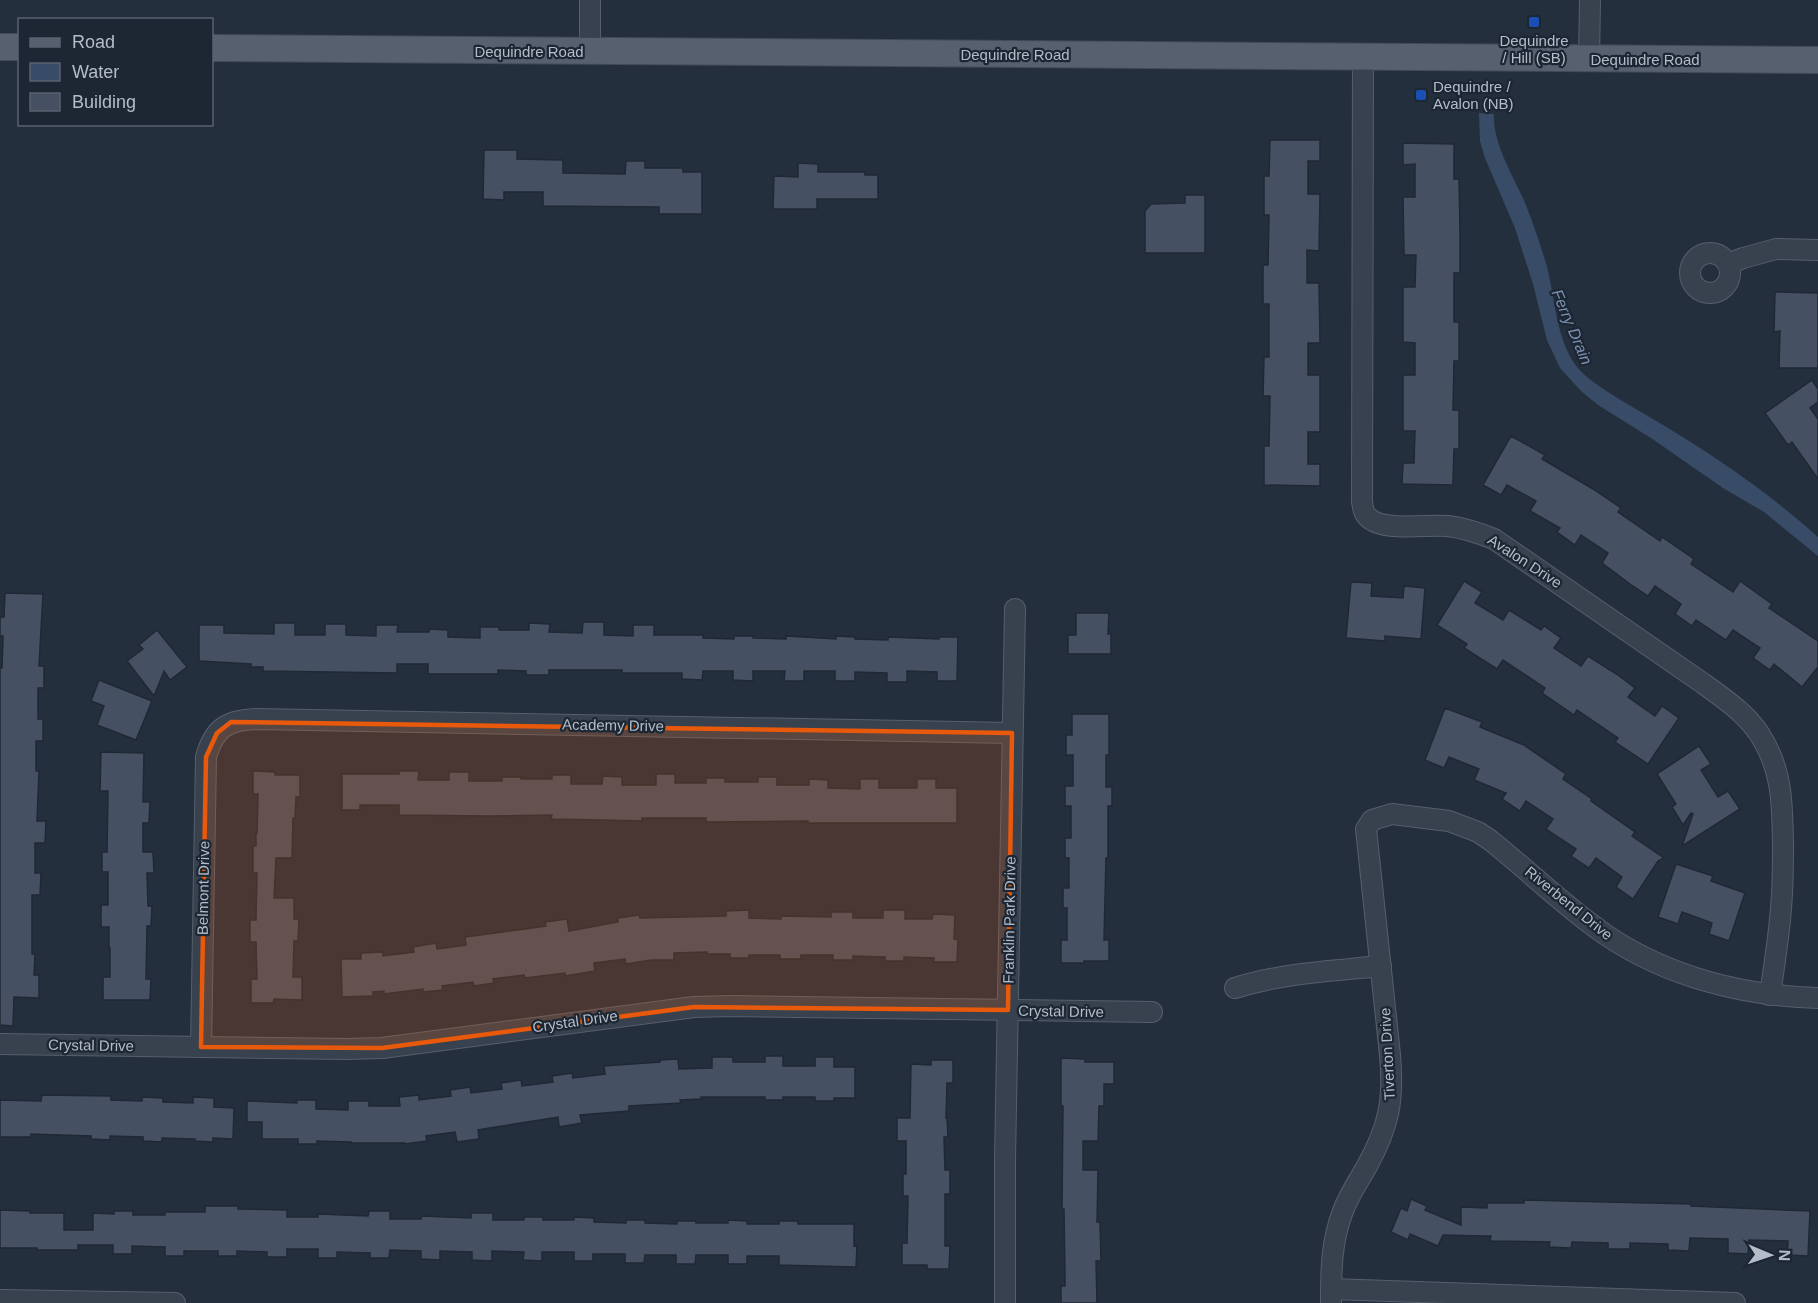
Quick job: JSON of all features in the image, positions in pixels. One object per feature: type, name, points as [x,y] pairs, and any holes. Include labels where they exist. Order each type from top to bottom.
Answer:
[{"type":"main road","points":[[0,47],[18,47]]},
{"type":"main road","name":"Dequindre Road","points":[[213,48],[1818,60]]},
{"type":"street","points":[[590,0],[590,51]]},
{"type":"street","points":[[1589,59],[1590,0]]},
{"type":"street","name":"Avalon Drive","points":[[1363,57],[1362,502],[1364,514],[1386,526],[1451,526],[1494,539],[1704,684],[1734,706],[1753,725],[1763,740],[1777,771],[1781,788],[1782,897],[1770,995]]},
{"type":"street","points":[[1728,264],[1776,249],[1818,250]]},
{"type":"street","name":"Franklin Park Drive","points":[[1005,1303],[1015,609]]},
{"type":"street","name":"Academy Drive","points":[[217,733],[231,722],[256,719],[1012,733]]},
{"type":"street","name":"Belmont Drive","points":[[201,1047],[206,757],[210,742],[217,733]]},
{"type":"street","name":"Riverbend Drive","points":[[1366,829],[1372,820],[1392,814],[1460,824],[1490,840],[1585,920],[1630,949],[1673,969],[1724,986],[1770,995],[1818,998]]},
{"type":"street","name":"Tiverton Drive","points":[[1331,1296],[1332,1252],[1336,1232],[1352,1191],[1367,1166],[1388,1121],[1391,1101],[1391,1073],[1366,829]]},
{"type":"street","points":[[1235,988],[1254,982],[1295,975],[1381,966]]},
{"type":"street","name":"Crystal Drive","points":[[0,1044],[382,1048],[694,1006],[1152,1012]]},
{"type":"street","points":[[1331,1296],[1736,1303]]},
{"type":"street","points":[[0,1300],[175,1303]]},
{"type":"highlighted area","points":[[231,722],[1012,733],[1008,1010],[694,1007],[382,1048],[201,1047],[206,757],[217,733]]},
{"type":"water","name":"Ferry Drain","points":[[1479,113],[1494,114],[1499,146],[1524,201],[1547,267],[1563,341],[1580,371],[1602,388],[1704,450],[1781,506],[1818,537],[1818,556],[1764,512],[1723,488],[1651,438],[1598,405],[1581,391],[1560,368],[1547,340],[1533,284],[1515,228],[1485,158],[1480,141]]},
{"type":"building","points":[[1270,140],[1320,140],[1320,161],[1308,161],[1308,194],[1320,194],[1319,251],[1307,250],[1307,283],[1319,283],[1320,343],[1308,343],[1308,375],[1320,375],[1320,432],[1308,432],[1308,464],[1320,464],[1320,486],[1264,485],[1264,446],[1269,446],[1270,396],[1263,396],[1264,357],[1269,357],[1269,304],[1263,304],[1263,265],[1268,265],[1269,215],[1264,215],[1264,176],[1269,176]]},
{"type":"building","points":[[1403,143],[1454,144],[1454,179],[1459,179],[1460,273],[1454,273],[1454,322],[1459,322],[1459,361],[1454,361],[1453,410],[1459,410],[1459,449],[1454,449],[1453,485],[1402,484],[1403,463],[1414,463],[1415,431],[1403,431],[1403,375],[1415,375],[1415,343],[1403,342],[1403,287],[1415,287],[1416,255],[1404,255],[1403,197],[1415,197],[1415,164],[1403,165]]},
{"type":"building","points":[[484,150],[517,150],[517,159],[563,160],[563,173],[625,174],[626,161],[645,161],[645,168],[683,168],[683,172],[702,172],[702,214],[659,214],[659,207],[543,206],[543,192],[504,192],[504,200],[483,199]]},
{"type":"building","points":[[798,163],[818,164],[818,172],[865,172],[865,175],[878,175],[878,199],[817,199],[817,209],[773,209],[774,176],[798,177]]},
{"type":"building","points":[[1185,195],[1205,195],[1205,253],[1145,253],[1145,211],[1151,204],[1185,203]]},
{"type":"building","points":[[1775,292],[1818,293],[1818,368],[1779,368],[1780,331],[1774,332]]},
{"type":"building","points":[[1812,380],[1818,389],[1818,402],[1810,408],[1818,419],[1818,479],[1792,442],[1788,445],[1765,413]]},
{"type":"building","points":[[1511,436],[1545,455],[1542,459],[1621,508],[1618,512],[1660,541],[1662,537],[1694,559],[1691,564],[1733,592],[1740,581],[1772,604],[1769,608],[1818,641],[1818,667],[1802,687],[1774,664],[1770,670],[1753,658],[1760,648],[1733,630],[1726,640],[1696,620],[1692,626],[1675,614],[1681,604],[1655,586],[1648,596],[1630,584],[1602,563],[1608,553],[1581,535],[1575,545],[1557,532],[1560,528],[1530,511],[1536,501],[1507,485],[1501,495],[1483,485]]},
{"type":"building","points":[[1464,581],[1482,592],[1475,603],[1503,620],[1509,610],[1541,630],[1544,626],[1561,638],[1554,648],[1581,666],[1588,656],[1618,675],[1635,688],[1628,697],[1655,716],[1662,706],[1679,718],[1648,764],[1615,742],[1618,738],[1577,710],[1574,715],[1542,693],[1545,688],[1503,660],[1497,669],[1464,648],[1467,644],[1437,625]]},
{"type":"building","points":[[1351,582],[1372,583],[1371,596],[1403,598],[1404,586],[1425,588],[1421,639],[1385,636],[1385,641],[1346,638]]},
{"type":"building","points":[[5,593],[43,594],[39,666],[44,666],[44,688],[38,688],[38,719],[43,719],[43,741],[36,741],[36,771],[39,771],[37,821],[46,821],[45,843],[35,843],[35,873],[41,873],[40,895],[32,895],[32,954],[35,954],[34,975],[39,975],[39,998],[14,997],[13,1026],[0,1025],[0,668],[2,668],[3,636],[0,636],[0,617],[4,617]]},
{"type":"building","points":[[1076,613],[1109,613],[1108,634],[1111,634],[1111,654],[1068,654],[1068,635],[1076,635]]},
{"type":"building","points":[[583,622],[604,622],[604,635],[633,636],[633,625],[654,625],[654,635],[703,635],[703,638],[734,639],[734,636],[753,636],[753,638],[786,639],[786,636],[836,639],[836,636],[888,640],[888,637],[939,639],[939,637],[958,637],[957,681],[937,681],[937,672],[907,671],[907,682],[887,682],[887,673],[855,672],[855,681],[835,681],[835,671],[804,671],[804,681],[784,681],[785,671],[753,671],[753,681],[733,680],[733,671],[703,671],[702,680],[682,679],[682,673],[622,673],[622,670],[549,670],[549,675],[526,675],[526,671],[498,670],[498,674],[428,674],[428,664],[397,664],[397,673],[263,671],[263,667],[251,667],[251,664],[199,661],[199,625],[224,625],[224,633],[274,634],[274,623],[295,623],[295,635],[325,635],[325,624],[346,624],[346,635],[376,636],[376,625],[398,625],[397,632],[448,630],[448,637],[480,638],[480,627],[499,627],[499,630],[529,630],[529,623],[550,624],[549,632],[582,633]]},
{"type":"building","points":[[157,630],[187,667],[170,680],[164,671],[154,696],[127,661],[143,649],[139,645]]},
{"type":"building","points":[[99,680],[152,701],[136,740],[97,725],[104,706],[91,701]]},
{"type":"building","points":[[1445,708],[1482,722],[1480,727],[1524,745],[1566,774],[1563,779],[1635,832],[1632,836],[1664,858],[1658,861],[1633,899],[1616,887],[1622,877],[1596,858],[1589,868],[1571,856],[1576,849],[1546,829],[1553,819],[1526,801],[1520,811],[1502,799],[1506,793],[1474,780],[1479,769],[1449,757],[1444,768],[1425,760]]},
{"type":"building","points":[[1072,714],[1109,714],[1106,787],[1112,787],[1112,806],[1108,806],[1104,940],[1109,940],[1109,961],[1061,963],[1061,940],[1067,940],[1067,908],[1063,908],[1063,888],[1069,888],[1069,858],[1065,858],[1065,838],[1071,838],[1071,806],[1065,806],[1065,786],[1073,786],[1073,755],[1066,755],[1066,735],[1072,735]]},
{"type":"building","points":[[1699,746],[1711,764],[1701,770],[1718,797],[1728,791],[1740,809],[1682,846],[1693,814],[1691,813],[1683,825],[1672,807],[1676,804],[1657,774]]},
{"type":"building","points":[[101,752],[144,753],[143,802],[150,802],[149,823],[143,823],[143,852],[153,852],[154,873],[147,873],[148,906],[152,906],[151,926],[147,926],[146,979],[151,979],[150,1000],[103,1000],[103,977],[110,977],[110,948],[109,927],[101,927],[101,905],[108,905],[108,872],[102,872],[102,852],[107,852],[108,791],[100,791]]},
{"type":"building","points":[[253,771],[275,772],[275,775],[300,775],[300,797],[296,797],[295,818],[293,818],[292,858],[276,858],[274,898],[294,898],[294,919],[299,919],[298,941],[294,941],[293,977],[302,977],[302,1000],[274,999],[273,1003],[251,1003],[251,979],[257,979],[256,942],[250,942],[250,920],[256,920],[257,873],[253,873],[253,846],[256,846],[258,794],[253,794]]},
{"type":"building","points":[[399,771],[419,771],[418,780],[449,780],[449,772],[469,772],[469,781],[502,781],[502,777],[552,779],[552,775],[571,775],[571,784],[602,784],[603,776],[622,777],[622,785],[656,785],[656,774],[675,774],[675,783],[706,783],[706,778],[725,778],[725,782],[758,782],[758,777],[777,777],[777,785],[809,785],[809,779],[828,780],[828,788],[860,789],[860,779],[879,779],[879,788],[917,788],[917,779],[936,779],[936,788],[957,788],[957,823],[706,822],[706,818],[642,818],[642,821],[551,819],[552,815],[399,815],[399,805],[360,805],[360,810],[342,810],[342,774],[399,774]]},
{"type":"building","points":[[1676,864],[1713,876],[1711,881],[1745,893],[1729,941],[1709,934],[1712,923],[1682,912],[1678,924],[1658,917]]},
{"type":"building","points":[[749,910],[749,918],[781,919],[781,916],[831,917],[831,912],[853,912],[853,918],[883,918],[883,910],[905,910],[905,919],[932,919],[933,914],[955,915],[954,939],[958,940],[957,962],[934,962],[934,958],[904,957],[904,961],[885,961],[885,957],[853,956],[853,960],[833,960],[833,955],[801,955],[801,959],[780,959],[780,955],[749,955],[749,958],[730,958],[730,954],[674,953],[674,960],[651,960],[626,964],[625,959],[594,963],[595,971],[565,976],[565,973],[525,978],[524,975],[493,979],[494,983],[474,986],[473,982],[442,986],[443,990],[423,992],[423,989],[384,994],[384,991],[373,992],[373,996],[342,997],[341,959],[361,959],[361,953],[383,952],[383,956],[414,952],[413,947],[436,943],[437,949],[466,945],[465,937],[546,926],[545,922],[567,919],[569,931],[618,922],[618,918],[639,915],[640,918],[726,916],[726,911]]},
{"type":"building","points":[[765,1056],[783,1056],[783,1066],[815,1066],[815,1057],[834,1057],[834,1067],[855,1067],[855,1098],[815,1101],[815,1097],[783,1097],[783,1100],[765,1100],[765,1097],[701,1097],[701,1099],[680,1100],[681,1103],[629,1106],[629,1111],[580,1115],[582,1123],[559,1127],[558,1117],[478,1130],[479,1139],[457,1142],[455,1132],[426,1136],[427,1141],[405,1144],[317,1141],[317,1144],[298,1144],[298,1139],[262,1139],[262,1122],[247,1122],[247,1101],[297,1103],[296,1100],[316,1100],[316,1109],[348,1110],[348,1101],[369,1101],[369,1106],[400,1106],[399,1097],[419,1095],[419,1100],[451,1096],[450,1090],[470,1087],[471,1093],[502,1089],[501,1083],[521,1080],[522,1086],[553,1082],[552,1076],[572,1073],[573,1078],[605,1074],[604,1066],[678,1059],[679,1069],[712,1068],[712,1057],[733,1057],[733,1062],[765,1062]]},
{"type":"building","points":[[1061,1058],[1085,1059],[1085,1062],[1114,1062],[1114,1084],[1104,1084],[1104,1106],[1099,1106],[1098,1141],[1083,1141],[1083,1170],[1098,1170],[1097,1222],[1100,1222],[1101,1261],[1096,1261],[1097,1303],[1061,1303],[1061,1286],[1065,1286],[1065,1278]]},
{"type":"building","points":[[931,1060],[953,1060],[953,1083],[947,1083],[948,1137],[944,1137],[945,1170],[950,1170],[950,1194],[945,1194],[945,1246],[950,1246],[949,1269],[927,1269],[927,1265],[902,1265],[902,1243],[907,1243],[908,1196],[903,1196],[906,1141],[897,1141],[897,1118],[910,1118],[911,1064],[931,1065]]},
{"type":"building","points":[[42,1095],[111,1096],[111,1100],[142,1101],[142,1097],[163,1098],[163,1102],[193,1103],[193,1097],[214,1098],[214,1107],[234,1108],[233,1139],[213,1138],[213,1142],[162,1138],[162,1142],[143,1141],[143,1137],[110,1136],[110,1140],[91,1139],[91,1136],[31,1134],[31,1137],[0,1137],[0,1100],[41,1101]]},
{"type":"building","points":[[1411,1199],[1427,1206],[1425,1210],[1461,1225],[1461,1207],[1487,1208],[1487,1203],[1524,1203],[1524,1200],[1691,1204],[1691,1206],[1810,1211],[1808,1256],[1787,1255],[1788,1241],[1749,1240],[1748,1254],[1728,1253],[1728,1239],[1690,1238],[1689,1251],[1668,1250],[1668,1244],[1630,1243],[1630,1249],[1608,1249],[1608,1243],[1572,1242],[1571,1248],[1549,1247],[1550,1242],[1490,1241],[1491,1236],[1443,1235],[1438,1246],[1410,1234],[1408,1240],[1391,1232],[1401,1208],[1407,1211]]},
{"type":"building","points":[[205,1206],[287,1210],[287,1217],[318,1217],[318,1214],[368,1216],[369,1211],[390,1211],[390,1219],[421,1219],[421,1216],[471,1218],[471,1213],[493,1213],[493,1220],[524,1220],[524,1217],[543,1217],[543,1220],[574,1220],[574,1217],[594,1218],[594,1222],[626,1223],[626,1220],[645,1220],[645,1223],[677,1224],[677,1221],[696,1221],[696,1223],[728,1223],[728,1220],[747,1221],[747,1224],[779,1224],[779,1221],[798,1221],[798,1224],[854,1224],[854,1246],[857,1245],[856,1267],[779,1265],[779,1256],[747,1256],[747,1264],[728,1264],[728,1255],[696,1255],[695,1264],[676,1264],[676,1255],[645,1255],[644,1263],[625,1263],[625,1254],[593,1254],[593,1261],[574,1261],[574,1252],[542,1252],[542,1261],[523,1260],[524,1252],[492,1251],[492,1261],[472,1260],[472,1252],[440,1251],[440,1260],[421,1259],[421,1251],[390,1250],[389,1258],[370,1258],[370,1253],[337,1252],[337,1258],[318,1258],[318,1249],[287,1249],[287,1257],[267,1257],[267,1252],[237,1251],[237,1256],[218,1256],[218,1251],[184,1251],[184,1256],[165,1256],[165,1247],[132,1246],[132,1254],[113,1254],[113,1245],[78,1245],[78,1250],[0,1248],[0,1210],[64,1213],[64,1230],[93,1230],[93,1213],[114,1214],[114,1211],[133,1211],[133,1215],[165,1215],[165,1212],[205,1212]]},
{"type":"place","name":"Dequindre / Hill (SB)","points":[[1534,22]]},
{"type":"place","name":"Dequindre / Avalon (NB)","points":[[1421,95]]}]
